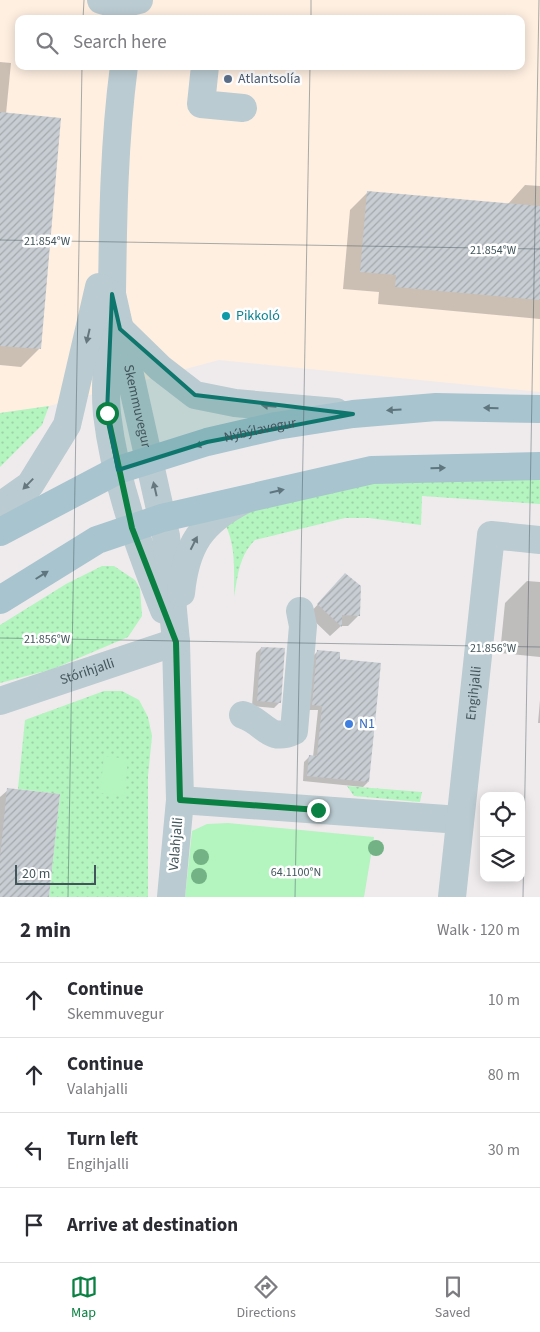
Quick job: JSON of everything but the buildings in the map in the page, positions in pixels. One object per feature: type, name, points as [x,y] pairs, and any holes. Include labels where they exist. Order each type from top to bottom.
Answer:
[{"type":"main road","name":"Nýbýlavegur","points":[[0,532],[118,470],[207,442],[276,426],[353,414],[436,407],[540,409]]},
{"type":"main road","points":[[0,600],[97,540],[162,518],[372,470],[540,466]]},
{"type":"street","points":[[91,0],[98,15]]},
{"type":"street","points":[[100,0],[119,5],[140,0]]},
{"type":"street","points":[[139,15],[148,0]]},
{"type":"street","name":"Skemmuvegur","points":[[114,70],[120,101]]},
{"type":"street","name":"Skemmuvegur","points":[[118,470],[107,413],[107,365],[112,294],[111,237],[124,70]]},
{"type":"street","points":[[205,70],[201,104],[243,108]]},
{"type":"street","points":[[0,506],[30,484],[66,425],[111,237]]},
{"type":"street","name":"Skemmuvegur","points":[[112,294],[162,518]]},
{"type":"street","points":[[120,329],[160,368],[195,395],[235,403],[353,414]]},
{"type":"street","name":"Valahjalli","points":[[118,470],[132,528],[176,642]]},
{"type":"street","points":[[176,642],[183,574],[188,555],[196,537],[225,510],[252,497]]},
{"type":"street","name":"Valahjalli","points":[[162,518],[176,642],[180,800],[171,897]]},
{"type":"street","name":"Engihjalli","points":[[452,897],[491,535],[540,540]]},
{"type":"street","points":[[243,715],[252,718],[272,734],[282,736],[294,731],[303,626],[300,611]]},
{"type":"street","name":"Stórihjalli","points":[[0,701],[176,642]]},
{"type":"street","points":[[180,800],[460,820]]},
{"type":"highlighted area","points":[[112,294],[120,329],[195,395],[353,414],[207,442],[118,470],[107,413]]},
{"type":"shaded area","points":[[0,0],[540,0],[540,392],[219,360],[49,406],[0,413]]},
{"type":"green space","points":[[49,406],[42,425],[0,467],[0,413]]},
{"type":"green space","points":[[540,479],[540,504],[422,496],[421,525],[369,518],[345,518],[255,540],[242,559],[234,597],[233,552],[226,526],[243,511],[330,491],[388,481]]},
{"type":"green space","points":[[102,566],[114,566],[135,580],[140,589],[142,616],[128,637],[53,669],[0,683],[0,625],[66,584]]},
{"type":"green space","points":[[104,691],[122,691],[139,700],[148,717],[152,736],[148,776],[148,897],[49,897],[60,794],[18,789],[25,720]]},
{"type":"green space","points":[[104,756],[128,759],[124,796],[100,793]]},
{"type":"green space","points":[[347,786],[422,792],[420,802],[354,796]]},
{"type":"green space","points":[[228,823],[374,837],[364,897],[185,897],[192,831],[207,824]]},
{"type":"place","name":"Atlantsolía","points":[[228,79]]},
{"type":"place","name":"Pikkoló","points":[[226,316]]},
{"type":"place","name":"N1","points":[[349,724]]},
{"type":"route","points":[[107,413],[132,528],[176,642],[180,800],[318,810]]}]
